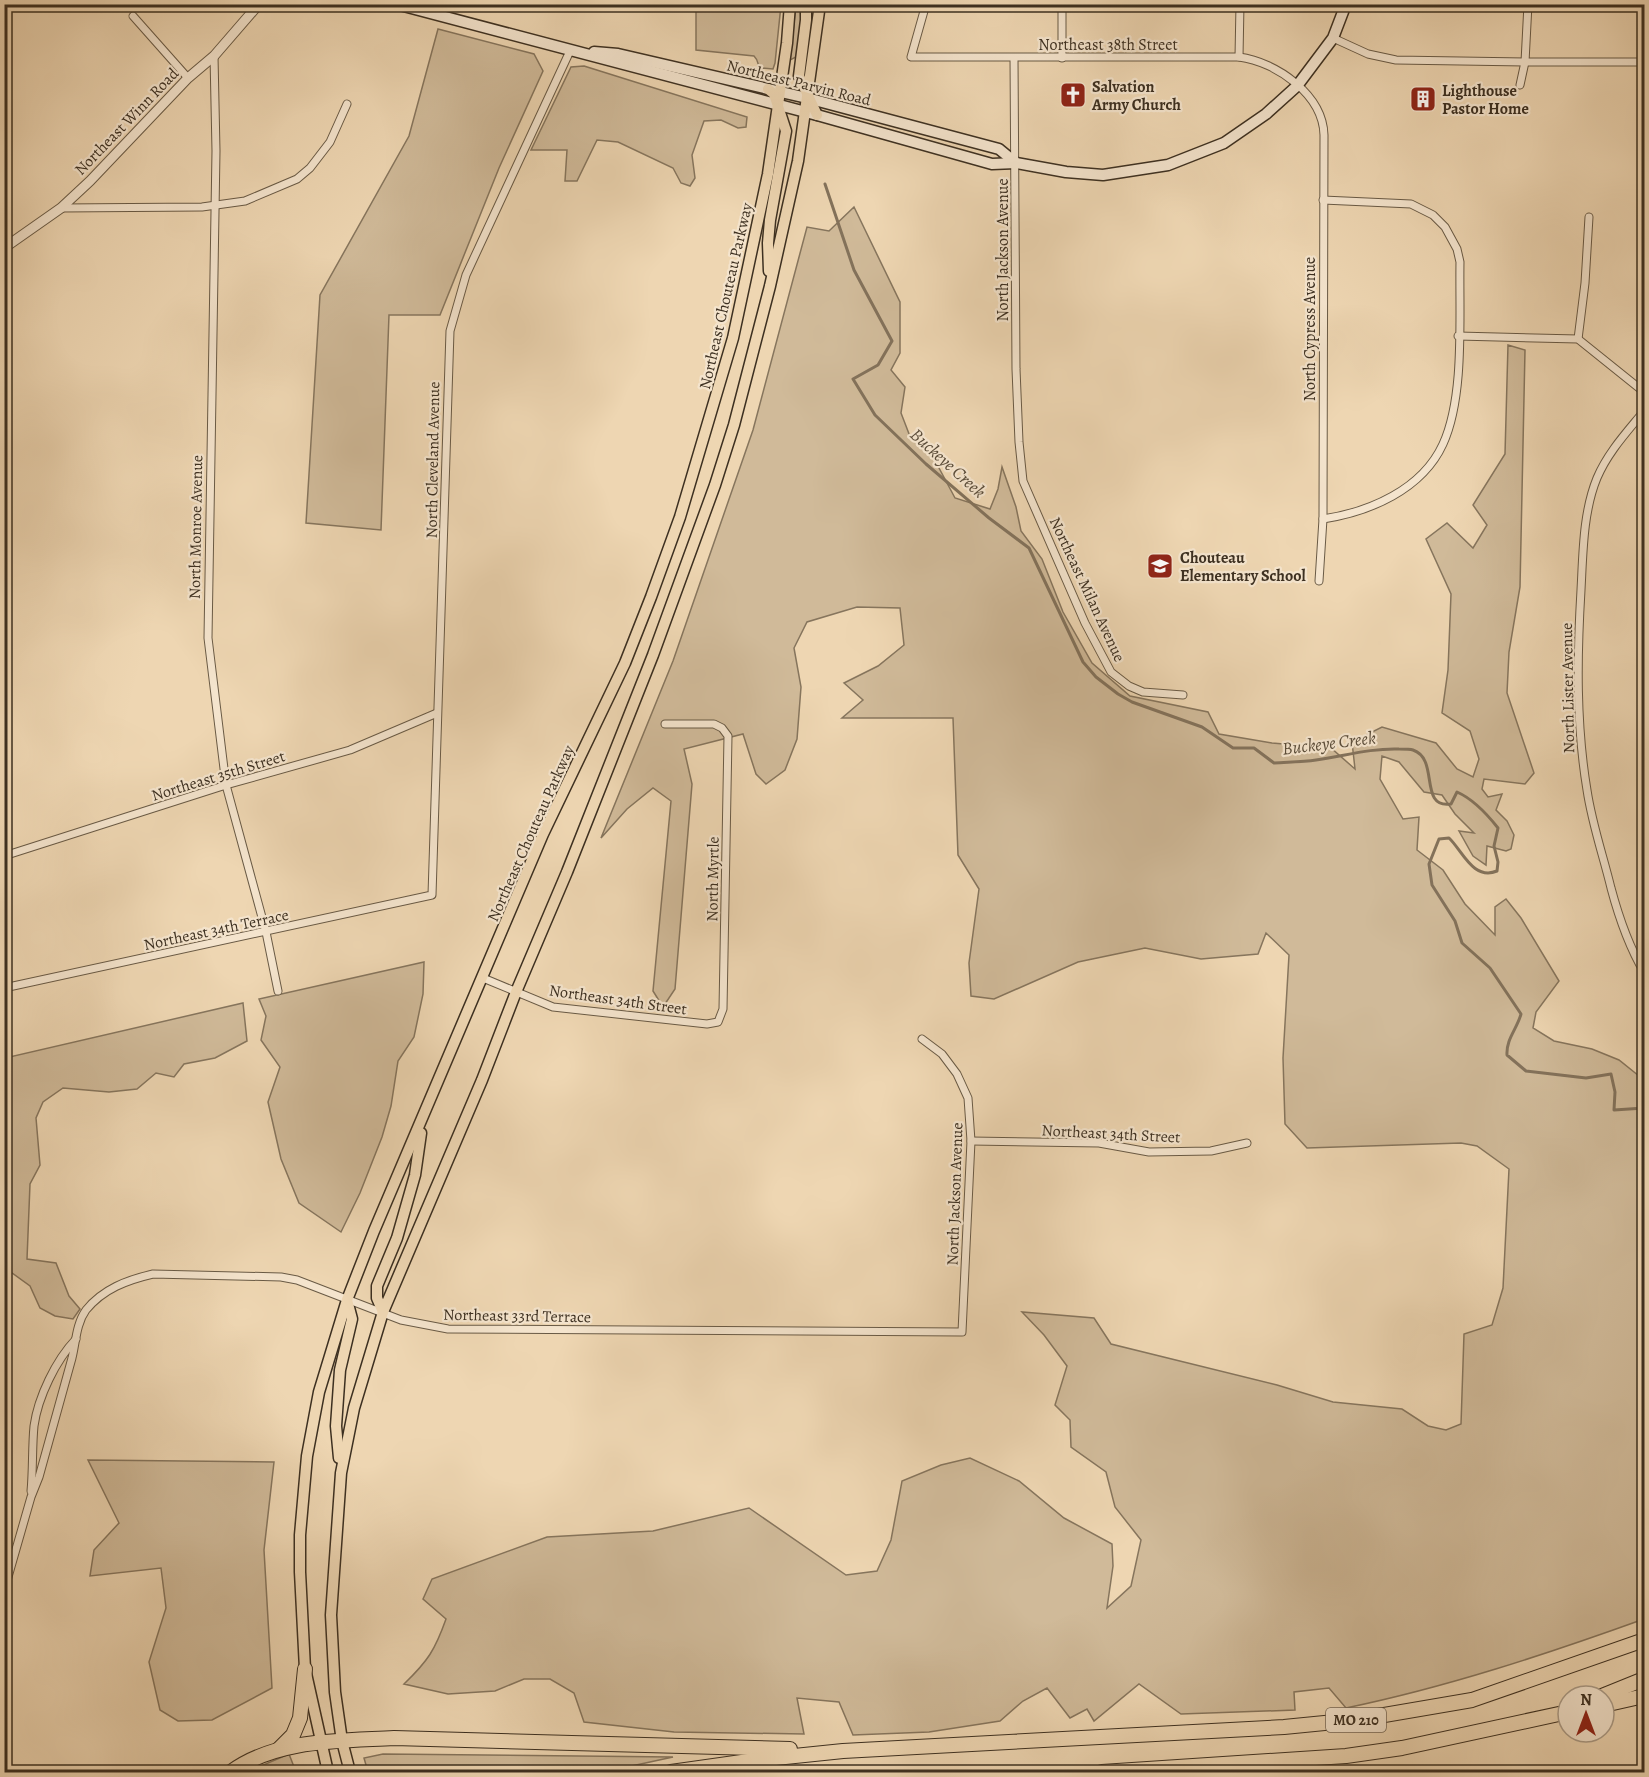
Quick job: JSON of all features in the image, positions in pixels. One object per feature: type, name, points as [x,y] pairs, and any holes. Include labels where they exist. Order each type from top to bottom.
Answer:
[{"type":"highway","name":"MO 210","points":[[671,1773],[756,1760],[843,1751],[1284,1727],[1355,1720],[1472,1700],[1644,1640]]},
{"type":"highway","points":[[279,1749],[293,1735],[300,1718],[305,1669]]},
{"type":"highway","points":[[1616,1690],[1644,1679]]},
{"type":"highway","points":[[1616,1702],[1644,1696]]},
{"type":"highway","name":"MO 210","points":[[1102,1773],[1346,1756],[1402,1748],[1556,1714]]},
{"type":"highway","points":[[231,1773],[246,1762],[279,1749],[321,1743],[394,1738],[843,1751]]},
{"type":"main road","name":"Northeast Parvin Road","points":[[396,4],[436,10],[570,51],[992,164],[1016,163],[1065,172],[1103,175],[1168,165],[1224,143],[1266,114],[1297,86],[1333,38],[1346,4]]},
{"type":"main road","name":"Northeast Chouteau Parkway","points":[[328,1773],[305,1669],[300,1607],[300,1535],[307,1456],[319,1392],[347,1300],[543,834],[625,663],[680,517],[734,338],[768,174],[790,4]]},
{"type":"main road","points":[[350,1773],[342,1741],[335,1692],[332,1586],[341,1473],[354,1408],[383,1312],[482,1080],[630,714],[707,507],[734,425],[811,114],[799,76],[806,4]]},
{"type":"main road","points":[[807,98],[820,4]]},
{"type":"main road","name":"Northeast Parvin Road","points":[[570,51],[618,54],[807,98],[999,149],[1016,163]]},
{"type":"main road","points":[[768,89],[774,94],[786,131],[768,243],[770,286]]},
{"type":"main road","points":[[383,1312],[377,1298],[377,1286],[397,1238],[415,1175],[423,1118]]},
{"type":"main road","points":[[341,1473],[336,1426],[339,1370],[352,1319],[347,1300]]},
{"type":"street","name":"Northeast Winn Road","points":[[4,248],[61,208],[90,181],[188,78],[214,56],[259,4]]},
{"type":"street","name":"Northeast 38th Street","points":[[926,4],[911,57],[1239,57],[1271,66],[1297,86]]},
{"type":"street","points":[[1062,4],[1062,58]]},
{"type":"street","points":[[1239,57],[1240,4]]},
{"type":"street","points":[[1520,85],[1525,62],[1528,4]]},
{"type":"street","points":[[133,16],[188,78]]},
{"type":"street","points":[[1333,38],[1368,54],[1387,58],[1525,62],[1644,62]]},
{"type":"street","name":"North Cleveland Avenue","points":[[432,895],[450,331],[466,275],[570,51]]},
{"type":"street","name":"North Monroe Avenue","points":[[214,56],[215,207],[207,611],[210,666],[226,785],[267,932],[278,991]]},
{"type":"street","name":"North Jackson Avenue","points":[[1014,58],[1016,369],[1019,442]]},
{"type":"street","name":"North Cypress Avenue","points":[[1297,86],[1314,104],[1323,122],[1323,519],[1319,581]]},
{"type":"street","points":[[61,208],[215,207],[245,201],[297,179],[310,168],[330,142],[347,104]]},
{"type":"street","points":[[1323,200],[1411,204],[1432,215],[1445,227],[1457,249],[1460,262],[1456,396],[1442,446],[1430,464],[1414,480],[1389,498],[1357,512],[1323,519]]},
{"type":"street","points":[[1578,339],[1585,283],[1589,217]]},
{"type":"street","points":[[1458,336],[1578,339],[1644,392]]},
{"type":"street","name":"North Lister Avenue","points":[[1644,411],[1614,448],[1592,492],[1581,576],[1578,673],[1582,758],[1594,825],[1619,918],[1627,941],[1644,972]]},
{"type":"street","name":"Northeast Milan Avenue","points":[[1019,442],[1023,481],[1085,622],[1111,672],[1129,686],[1143,692],[1184,695]]},
{"type":"street","name":"Northeast 35th Street","points":[[4,856],[226,785],[350,750],[437,713]]},
{"type":"street","name":"North Myrtle","points":[[665,724],[714,724],[722,728],[728,736],[723,1009],[718,1022]]},
{"type":"street","name":"Northeast 34th Terrace","points":[[4,988],[432,895]]},
{"type":"street","name":"Northeast 34th Street","points":[[483,978],[553,1007],[707,1024],[718,1022]]},
{"type":"street","name":"North Jackson Avenue","points":[[922,1039],[942,1054],[957,1074],[968,1098],[971,1141],[962,1332]]},
{"type":"street","name":"Northeast 34th Street","points":[[971,1141],[1099,1143],[1149,1152],[1210,1151],[1247,1143]]},
{"type":"street","name":"Northeast 33rd Terrace","points":[[4,1591],[31,1497],[39,1478],[78,1327],[84,1313],[97,1298],[113,1287],[133,1279],[153,1274],[281,1277],[297,1280],[401,1320],[448,1329],[962,1332]]},
{"type":"street","name":"Northeast 33rd Terrace","points":[[31,1497],[36,1420],[46,1384],[67,1348],[76,1339]]},
{"type":"shaded area","points":[[696,5],[781,5],[773,69],[762,68],[761,78],[750,78],[758,71],[758,62],[754,56],[696,50]]},
{"type":"shaded area","points":[[796,5],[800,5],[801,22],[796,57],[790,60]]},
{"type":"shaded area","points":[[438,29],[534,54],[543,71],[499,168],[440,315],[389,315],[381,530],[306,523],[320,295],[409,136]]},
{"type":"shaded area","points":[[584,66],[747,117],[746,127],[738,128],[721,120],[704,121],[692,155],[695,178],[690,186],[681,183],[673,168],[618,142],[597,140],[577,181],[565,181],[567,150],[531,150],[571,67]]},
{"type":"shaded area","points":[[854,207],[900,302],[900,353],[891,370],[905,387],[901,413],[911,439],[931,453],[955,498],[990,509],[998,489],[1002,467],[1016,507],[1021,531],[1042,559],[1063,612],[1092,663],[1130,696],[1208,712],[1219,734],[1272,743],[1331,748],[1355,769],[1352,742],[1382,727],[1436,743],[1457,769],[1473,777],[1479,759],[1470,731],[1442,713],[1448,670],[1451,594],[1426,539],[1447,523],[1473,548],[1487,525],[1473,505],[1505,454],[1508,345],[1525,350],[1520,587],[1509,652],[1507,693],[1534,773],[1525,784],[1484,779],[1482,789],[1488,797],[1502,794],[1496,810],[1507,821],[1514,835],[1511,849],[1506,851],[1487,846],[1486,865],[1473,856],[1459,831],[1474,833],[1455,814],[1442,795],[1424,792],[1399,762],[1382,756],[1380,779],[1403,819],[1419,817],[1417,850],[1443,870],[1465,904],[1495,935],[1495,907],[1506,899],[1521,918],[1559,981],[1536,1012],[1533,1028],[1554,1041],[1592,1049],[1619,1060],[1644,1080],[1644,1619],[1496,1669],[1384,1700],[1346,1708],[1329,1688],[1294,1692],[1295,1710],[1181,1714],[1139,1684],[1094,1721],[1087,1709],[1070,1718],[1047,1688],[1023,1701],[1000,1721],[929,1732],[853,1735],[839,1702],[797,1698],[804,1734],[674,1732],[584,1722],[574,1693],[550,1679],[524,1679],[495,1691],[448,1694],[404,1684],[430,1654],[446,1619],[423,1599],[432,1579],[547,1537],[653,1531],[749,1508],[846,1575],[877,1571],[891,1540],[902,1481],[941,1465],[970,1458],[1019,1481],[1064,1518],[1112,1544],[1113,1566],[1107,1608],[1131,1586],[1141,1540],[1115,1507],[1106,1472],[1071,1447],[1070,1420],[1055,1405],[1067,1366],[1044,1335],[1022,1312],[1094,1318],[1111,1344],[1277,1385],[1333,1402],[1402,1409],[1428,1426],[1446,1430],[1461,1424],[1464,1334],[1492,1325],[1503,1288],[1509,1169],[1477,1146],[1461,1143],[1307,1148],[1285,1124],[1283,1058],[1289,955],[1266,933],[1258,954],[1201,959],[1145,948],[1078,962],[994,999],[971,996],[969,963],[979,889],[958,855],[953,718],[842,718],[863,700],[844,683],[878,666],[904,645],[900,608],[857,607],[807,622],[794,648],[801,687],[797,739],[785,770],[766,784],[756,774],[743,734],[684,749],[692,784],[675,989],[663,1007],[653,991],[671,801],[653,788],[627,809],[601,838],[673,661],[753,430],[807,227],[829,231]]},
{"type":"shaded area","points":[[424,962],[423,994],[414,1037],[398,1061],[391,1106],[382,1137],[360,1193],[341,1232],[299,1203],[281,1159],[268,1102],[280,1067],[261,1040],[266,1016],[259,999]]},
{"type":"shaded area","points":[[243,1003],[247,1041],[215,1058],[184,1064],[174,1077],[156,1073],[137,1089],[109,1092],[63,1088],[43,1102],[36,1118],[40,1165],[30,1184],[27,1259],[56,1263],[69,1296],[80,1309],[73,1319],[55,1316],[40,1308],[30,1286],[12,1273],[5,1272],[5,1058]]},
{"type":"shaded area","points":[[88,1460],[274,1462],[264,1550],[272,1688],[212,1720],[178,1721],[160,1710],[149,1662],[166,1608],[161,1568],[90,1576],[94,1550],[119,1523]]},
{"type":"shaded area","points":[[289,1754],[296,1772],[247,1772]]},
{"type":"shaded area","points":[[383,1754],[673,1757],[604,1772],[368,1772],[364,1758]]},
{"type":"waterway","name":"Buckeye Creek","points":[[825,184],[854,270],[892,341],[878,365],[853,379],[875,415],[926,464],[989,518],[1029,548],[1083,662],[1096,677],[1132,702],[1202,727],[1233,748],[1254,748],[1274,763],[1311,761],[1389,749],[1412,750],[1421,755],[1426,763],[1435,799],[1441,803],[1451,804],[1457,792],[1479,807],[1498,828],[1494,846],[1498,862],[1497,871],[1481,872],[1475,868],[1449,838],[1439,839],[1429,864],[1432,885],[1455,921],[1462,943],[1490,968],[1521,1014],[1508,1044],[1507,1055],[1526,1071],[1586,1078],[1611,1074],[1615,1092],[1614,1110],[1644,1108]]},
{"type":"place","name":"Salvation Army Church","points":[[1073,95]]},
{"type":"place","name":"Lighthouse Pastor Home","points":[[1423,99]]},
{"type":"place","name":"Chouteau Elementary School","points":[[1160,566]]}]
